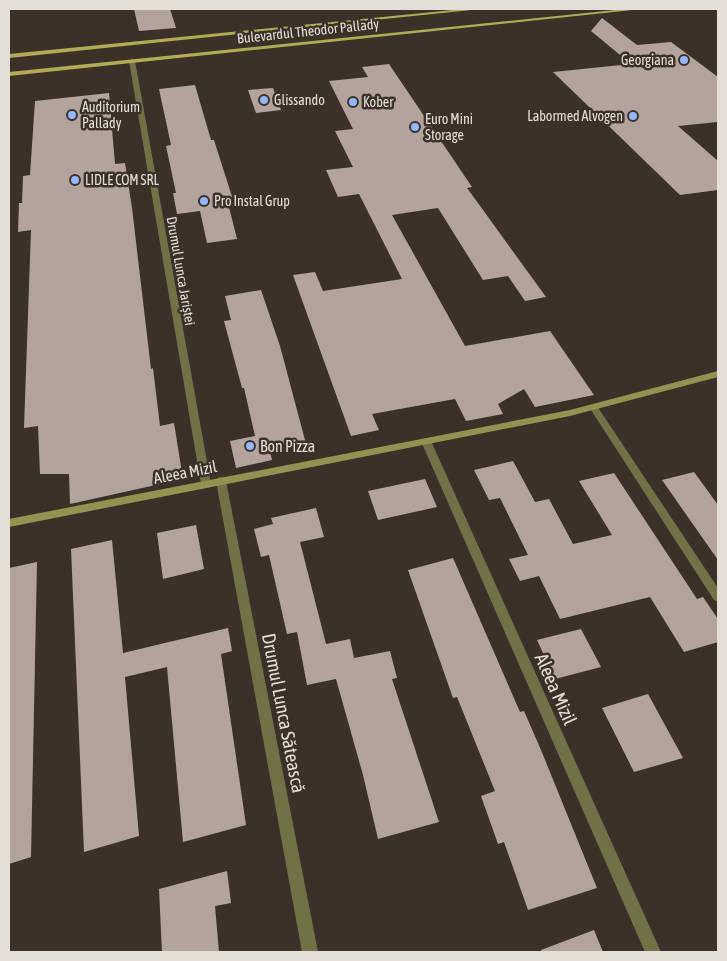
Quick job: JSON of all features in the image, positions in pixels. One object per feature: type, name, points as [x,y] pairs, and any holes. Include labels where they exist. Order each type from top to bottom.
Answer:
[{"type":"main road","name":"Bulevardul Theodor Pallady","points":[[9,56],[210,41],[478,9]]},
{"type":"main road","name":"Bulevardul Theodor Pallady","points":[[9,74],[639,9]]},
{"type":"main road","points":[[210,41],[214,53]]},
{"type":"street","name":"Drumul Lunca Jariștei","points":[[132,62],[206,484]]},
{"type":"street","name":"Aleea Mizil","points":[[9,523],[594,408],[718,374]]},
{"type":"street","points":[[594,408],[718,597]]},
{"type":"street","name":"Aleea Mizil","points":[[426,441],[653,952]]},
{"type":"street","name":"Drumul Lunca Sătească","points":[[221,481],[310,952]]},
{"type":"building","points":[[134,9],[170,9],[176,28],[139,31]]},
{"type":"building","points":[[602,18],[637,45],[671,42],[718,77],[718,122],[678,126],[718,161],[718,190],[680,195],[553,72],[631,64],[591,31]]},
{"type":"building","points":[[389,64],[472,187],[467,188],[546,297],[525,301],[508,276],[483,280],[438,208],[392,215],[465,346],[550,331],[594,395],[535,407],[524,389],[498,404],[503,414],[466,421],[455,399],[372,414],[379,430],[351,436],[293,275],[315,272],[323,291],[402,279],[359,194],[338,197],[326,170],[353,167],[335,131],[353,129],[329,81],[368,77],[362,67]]},
{"type":"building","points":[[195,85],[211,140],[214,140],[235,206],[229,207],[237,239],[207,243],[200,211],[177,214],[173,193],[176,193],[166,146],[171,145],[159,89]]},
{"type":"building","name":"Glissando","points":[[273,88],[281,110],[256,113],[248,90]]},
{"type":"building","points":[[109,93],[115,164],[125,163],[132,208],[151,369],[153,368],[160,426],[174,423],[183,479],[70,504],[69,474],[40,474],[38,426],[24,428],[31,230],[18,232],[19,203],[22,203],[23,176],[30,175],[35,101]]},
{"type":"building","points":[[261,290],[280,346],[306,444],[270,451],[272,460],[236,468],[230,441],[255,436],[244,388],[242,388],[224,321],[231,320],[225,296]]},
{"type":"building","points":[[513,461],[535,502],[549,499],[573,544],[612,535],[579,481],[614,473],[697,599],[703,597],[718,619],[718,642],[684,652],[650,597],[560,619],[539,576],[520,581],[509,559],[528,555],[500,498],[489,500],[474,470]]},
{"type":"building","points":[[694,472],[718,505],[718,560],[662,480]]},
{"type":"building","points":[[425,479],[437,507],[378,520],[368,491]]},
{"type":"building","points":[[316,508],[324,537],[300,542],[326,644],[350,639],[354,658],[390,651],[397,678],[392,679],[439,822],[378,839],[363,775],[336,679],[307,685],[297,632],[287,634],[269,555],[261,557],[254,529],[273,524],[271,518]]},
{"type":"building","points":[[196,525],[204,569],[163,579],[157,533]]},
{"type":"building","points":[[112,540],[123,653],[228,628],[232,651],[221,654],[246,825],[183,842],[167,667],[125,677],[139,836],[84,852],[71,549]]},
{"type":"building","points":[[453,558],[520,712],[524,711],[597,888],[528,910],[504,842],[498,844],[481,796],[495,791],[457,697],[453,698],[408,570]]},
{"type":"building","points":[[37,562],[31,857],[9,864],[9,568]]},
{"type":"building","points":[[581,629],[601,667],[555,679],[537,640]]},
{"type":"building","points":[[648,694],[683,758],[634,772],[602,708]]},
{"type":"building","points":[[227,871],[231,903],[215,906],[219,952],[162,952],[159,889]]},
{"type":"building","points":[[594,930],[603,952],[541,952],[541,950]]},
{"type":"place","name":"Georgiana","points":[[684,60]]},
{"type":"place","name":"Glissando","points":[[264,100]]},
{"type":"place","name":"Kober","points":[[353,102]]},
{"type":"place","name":"Auditorium Pallady","points":[[72,115]]},
{"type":"place","name":"Labormed Alvogen","points":[[633,116]]},
{"type":"place","name":"Euro Mini Storage","points":[[415,127]]},
{"type":"place","name":"LIDLE COM SRL","points":[[75,180]]},
{"type":"place","name":"Pro Instal Grup","points":[[204,201]]},
{"type":"place","name":"Bon Pizza","points":[[250,446]]}]
